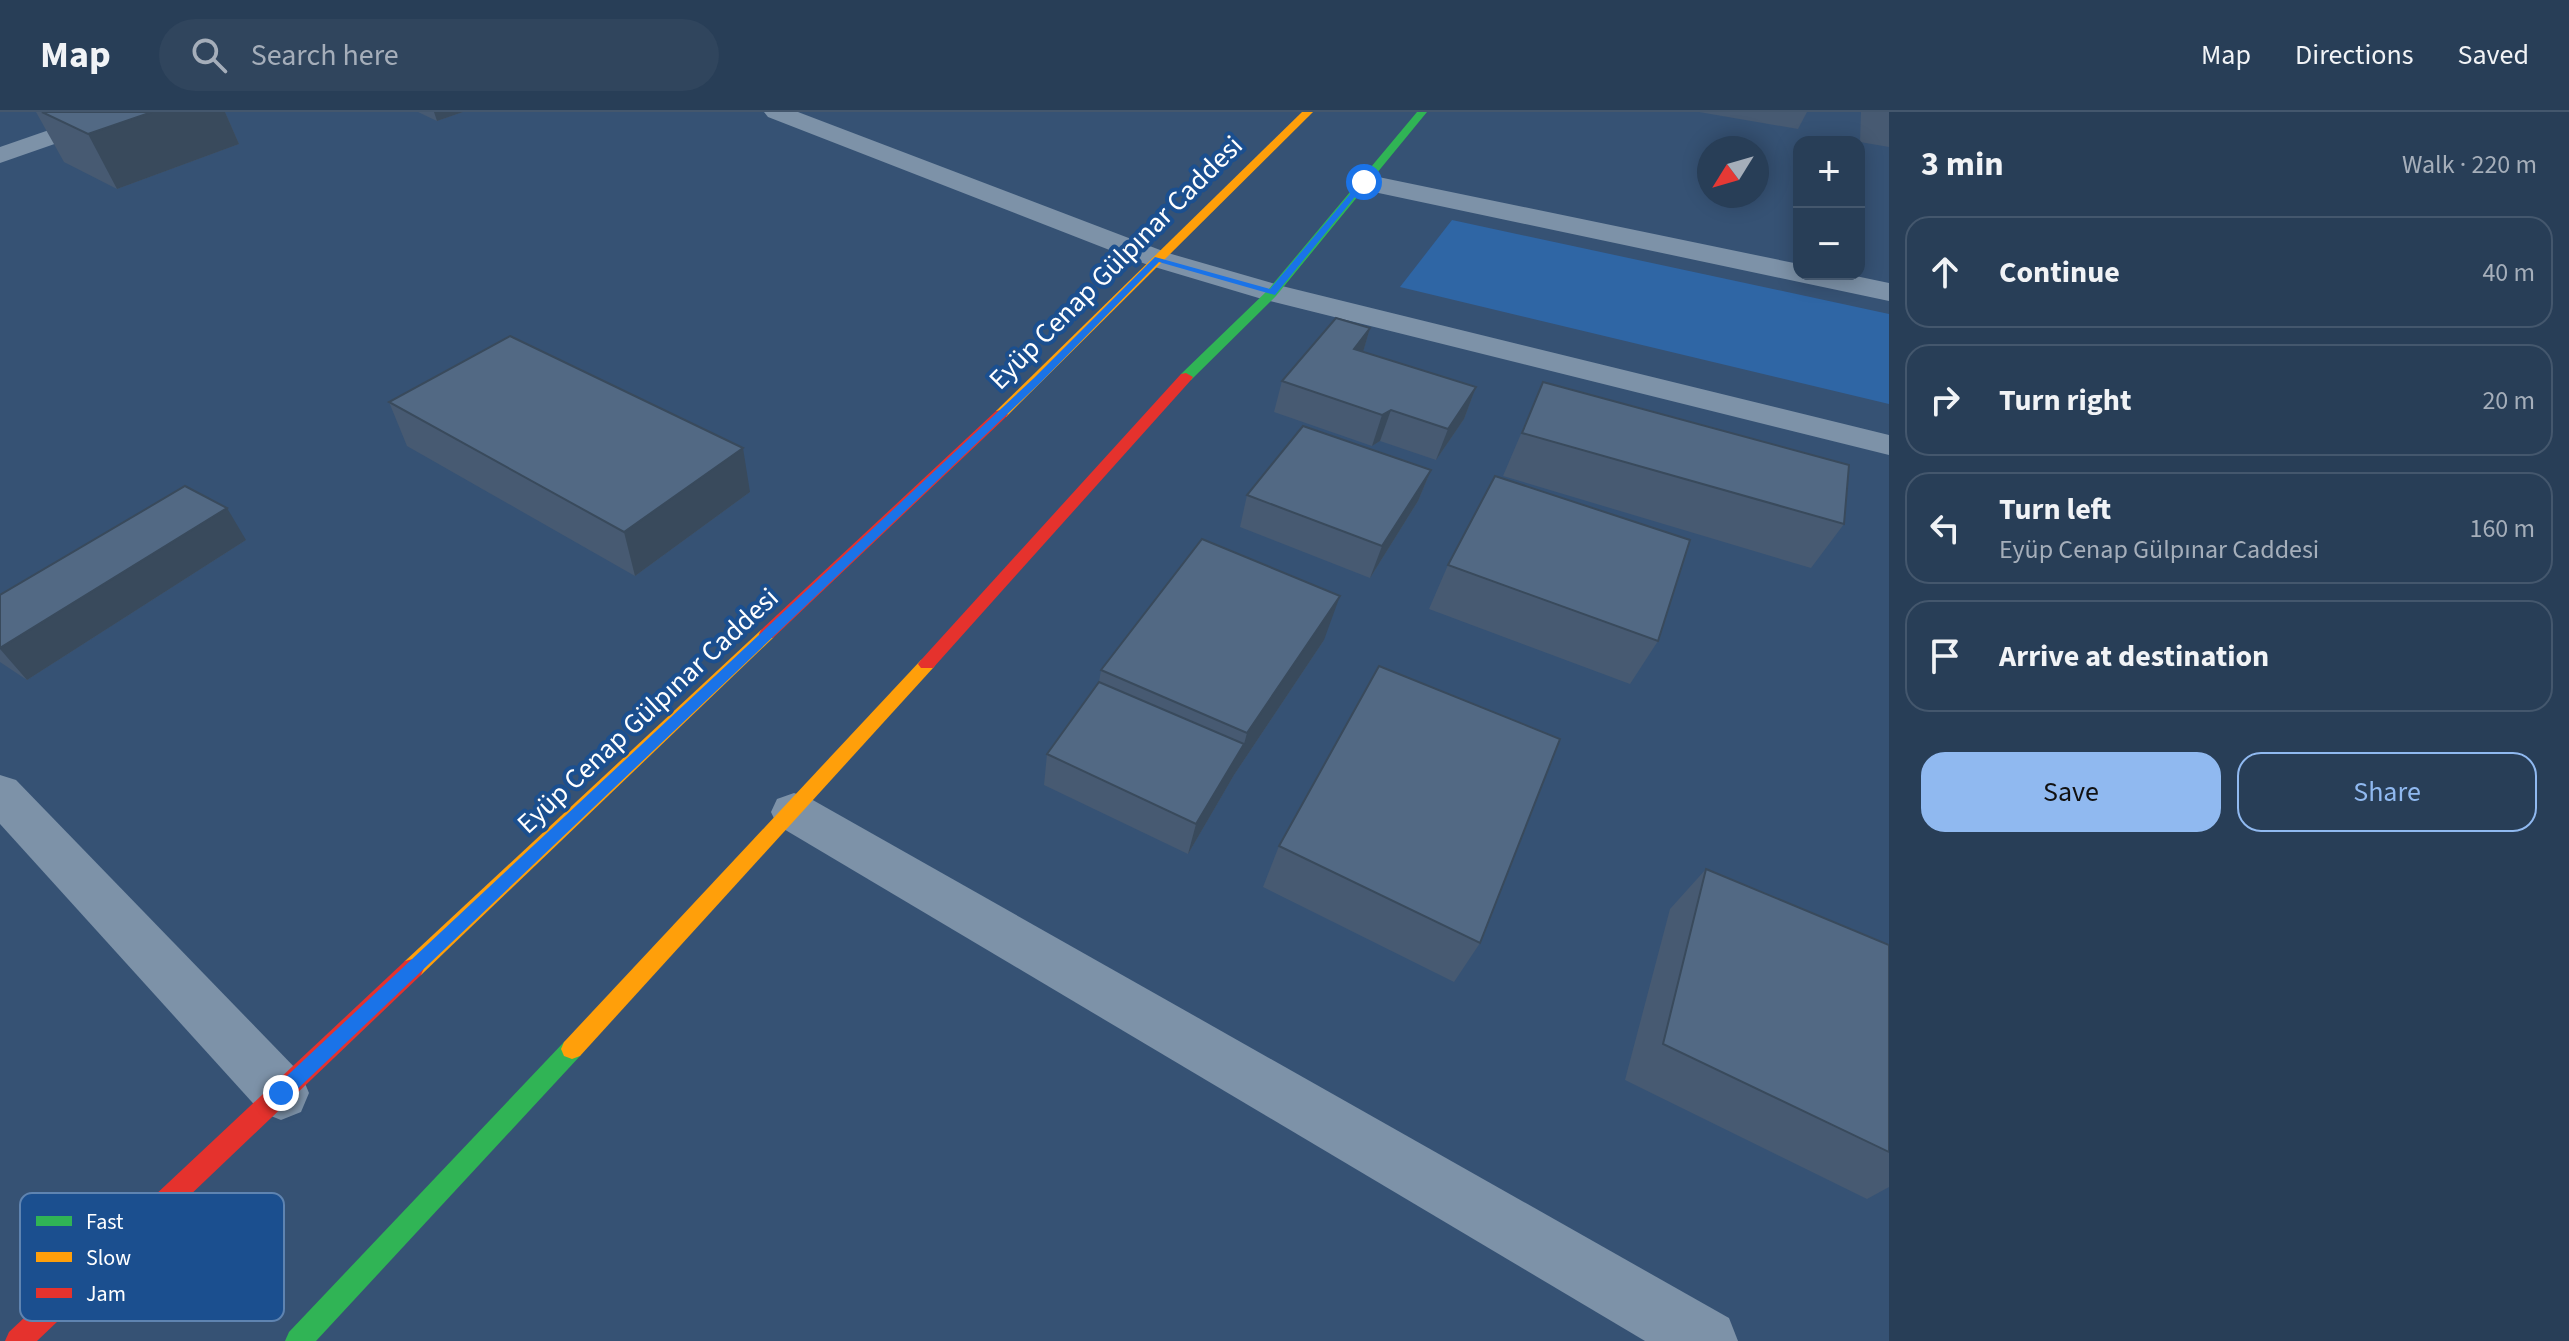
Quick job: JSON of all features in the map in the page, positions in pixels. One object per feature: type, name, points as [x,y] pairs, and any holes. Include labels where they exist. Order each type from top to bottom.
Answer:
[{"type":"main road","name":"Eyüp Cenap Gülpınar Caddesi","points":[[175,1193],[1037,380],[1308,112]]},
{"type":"main road","points":[[298,1341],[794,812],[1190,373],[1272,293],[1422,112]]},
{"type":"main road","name":"Eyüp Cenap Gülpınar Caddesi","points":[[18,1341],[39,1321]]},
{"type":"street","points":[[0,155],[124,112]]},
{"type":"street","points":[[776,112],[1158,259],[1272,293],[1889,445]]},
{"type":"street","points":[[1364,182],[1793,271]]},
{"type":"street","points":[[1834,280],[1889,292]]},
{"type":"street","points":[[0,793],[281,1093]]},
{"type":"street","points":[[794,812],[1706,1341]]},
{"type":"shaded area","points":[[1452,220],[1889,314],[1889,404],[1400,287]]},
{"type":"building","points":[[42,112],[152,112],[88,134]]},
{"type":"building","points":[[1336,318],[1370,328],[1354,349],[1476,387],[1448,429],[1391,410],[1382,415],[1282,381]]},
{"type":"building","points":[[510,336],[743,448],[624,532],[389,402]]},
{"type":"building","points":[[1543,382],[1849,465],[1844,524],[1522,433]]},
{"type":"building","points":[[1303,426],[1431,470],[1382,546],[1247,495]]},
{"type":"building","points":[[1495,476],[1690,540],[1658,641],[1448,565]]},
{"type":"building","points":[[185,486],[227,508],[0,648],[0,595]]},
{"type":"building","points":[[1202,539],[1340,596],[1247,733],[1101,670]]},
{"type":"building","points":[[1379,666],[1560,739],[1480,943],[1279,846]]},
{"type":"building","points":[[1099,682],[1244,744],[1196,824],[1047,754]]},
{"type":"building","points":[[1706,869],[1889,945],[1889,1152],[1663,1044]]},
{"type":"traffic: fast","points":[[1186,377],[1272,293],[1422,112]]},
{"type":"traffic: fast","points":[[298,1341],[572,1049]]},
{"type":"traffic: slow","points":[[1001,414],[1308,112]]},
{"type":"traffic: slow","points":[[413,968],[767,634]]},
{"type":"traffic: slow","points":[[572,1049],[927,664]]},
{"type":"traffic: jam","points":[[927,664],[1186,377]]},
{"type":"traffic: jam","points":[[767,634],[1001,414]]},
{"type":"traffic: jam","points":[[175,1193],[413,968]]},
{"type":"traffic: jam","points":[[18,1341],[39,1321]]},
{"type":"route","points":[[281,1093],[1037,380],[1158,259],[1272,293],[1364,182]]}]
